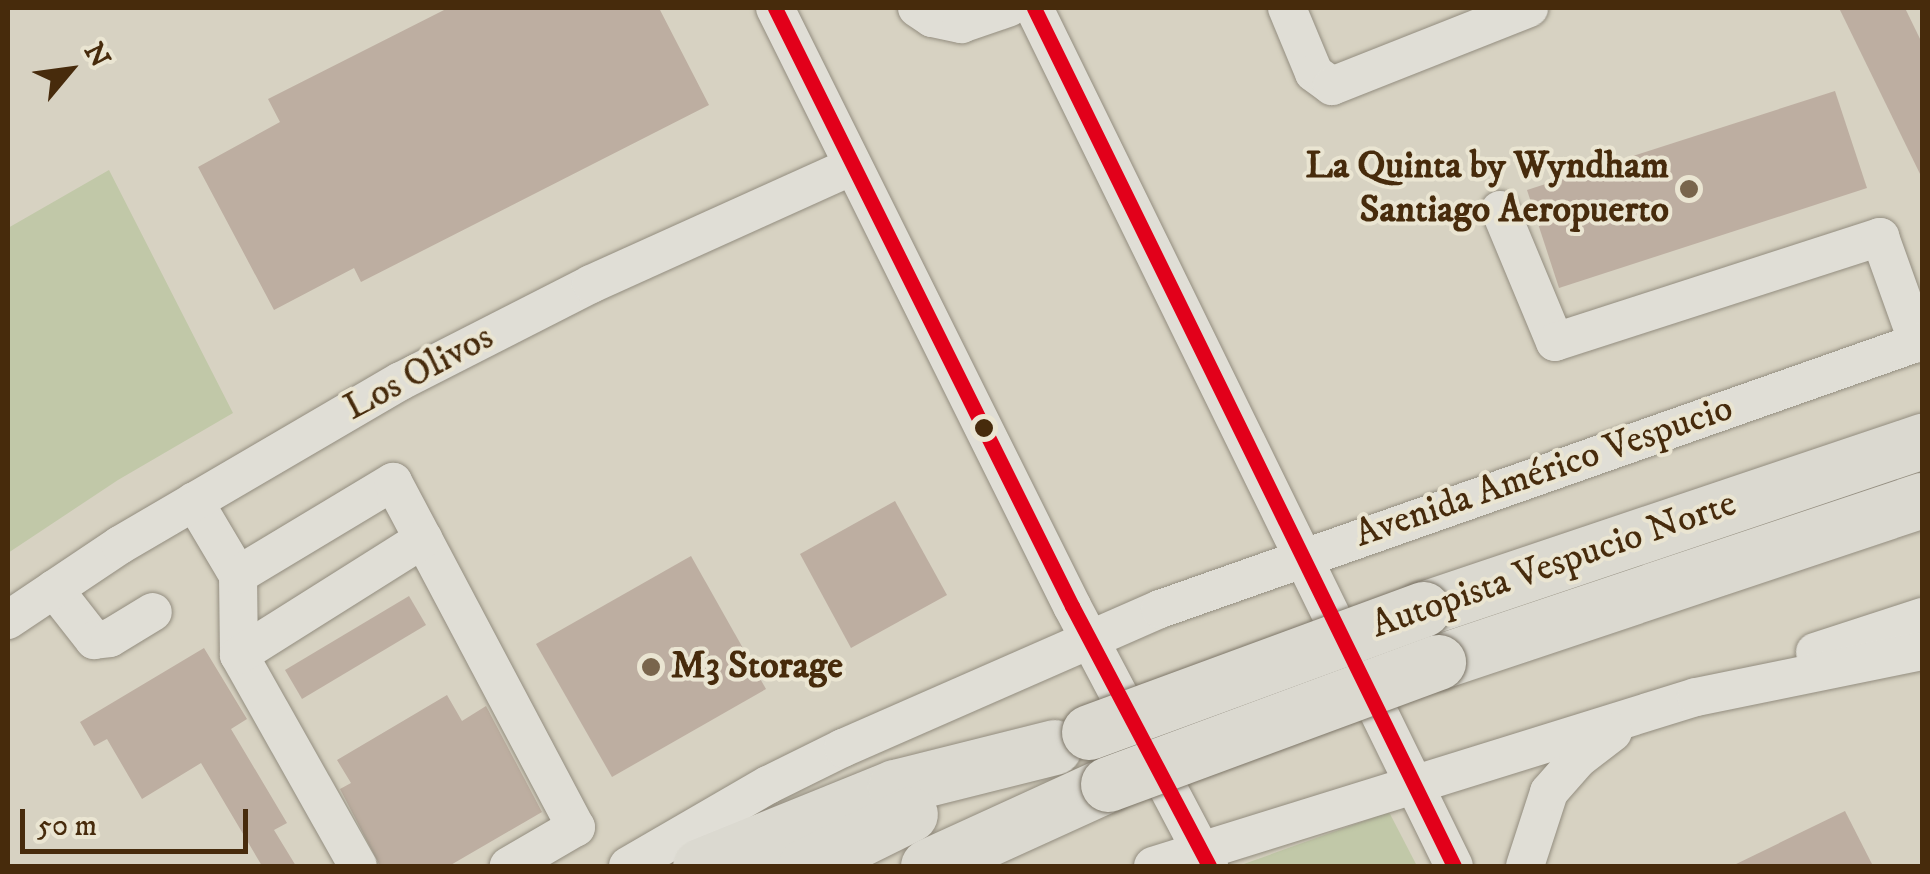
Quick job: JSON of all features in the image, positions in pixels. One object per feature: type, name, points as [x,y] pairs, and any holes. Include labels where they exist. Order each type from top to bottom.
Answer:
[{"type":"highway","name":"Autopista Vespucio Norte","points":[[805,866],[1072,740],[1423,609],[1922,441]]},
{"type":"highway","name":"Autopista Vespucio Norte","points":[[928,866],[1108,784],[1438,662],[1922,500]]},
{"type":"highway","points":[[1619,601],[1736,584],[1922,538]]},
{"type":"highway","points":[[700,866],[895,787],[1072,740]]},
{"type":"street","points":[[775,8],[1089,638],[1205,858]]},
{"type":"street","points":[[917,8],[932,18],[961,24],[1008,8]]},
{"type":"street","points":[[1034,8],[1454,866]]},
{"type":"street","points":[[1286,8],[1314,74],[1332,86],[1529,8]]},
{"type":"street","name":"Los Olivos","points":[[8,620],[194,501],[524,317],[852,166]]},
{"type":"street","points":[[1500,210],[1555,342],[1880,236],[1920,342]]},
{"type":"street","name":"Avenida Américo Vespucio","points":[[628,866],[768,784],[1089,638],[1303,556],[1920,342]]},
{"type":"street","points":[[238,575],[393,482],[576,826],[509,866]]},
{"type":"street","points":[[194,501],[238,575],[239,654],[358,866]]},
{"type":"street","points":[[239,654],[423,539]]},
{"type":"street","points":[[54,589],[94,640],[110,638],[154,612]]},
{"type":"street","points":[[1696,697],[1763,670],[1922,617]]},
{"type":"street","points":[[1153,866],[1205,858],[1412,783],[1696,697],[1922,651]]},
{"type":"street","points":[[1525,866],[1549,792],[1578,759],[1635,715]]},
{"type":"green space","points":[[109,170],[233,413],[118,480],[8,553],[8,228]]},
{"type":"green space","points":[[1389,812],[1417,866],[1241,865]]},
{"type":"building","points":[[448,8],[659,8],[709,105],[361,282],[354,268],[274,310],[198,167],[280,122],[268,99]]},
{"type":"building","points":[[1839,8],[1905,8],[1922,43],[1922,178]]},
{"type":"building","points":[[1835,91],[1867,188],[1559,288],[1527,190]]},
{"type":"building","points":[[895,501],[947,595],[851,648],[800,554]]},
{"type":"building","name":"M3 Storage","points":[[691,556],[766,689],[612,777],[536,644]]},
{"type":"building","points":[[409,596],[426,625],[302,699],[285,670]]},
{"type":"building","points":[[204,648],[247,719],[231,729],[287,823],[274,830],[296,866],[262,866],[201,763],[142,799],[107,739],[94,746],[80,722]]},
{"type":"building","points":[[447,695],[462,721],[486,706],[542,812],[449,866],[380,866],[340,789],[351,783],[337,760]]},
{"type":"building","points":[[1845,811],[1873,866],[1732,866]]},
{"type":"transit line","points":[[775,8],[1072,606],[1209,866]]},
{"type":"transit line","points":[[1034,8],[1454,866]]},
{"type":"place","name":"La Quinta by Wyndham Santiago Aeropuerto","points":[[1689,189]]},
{"type":"place","name":"M3 Storage","points":[[651,667]]}]
